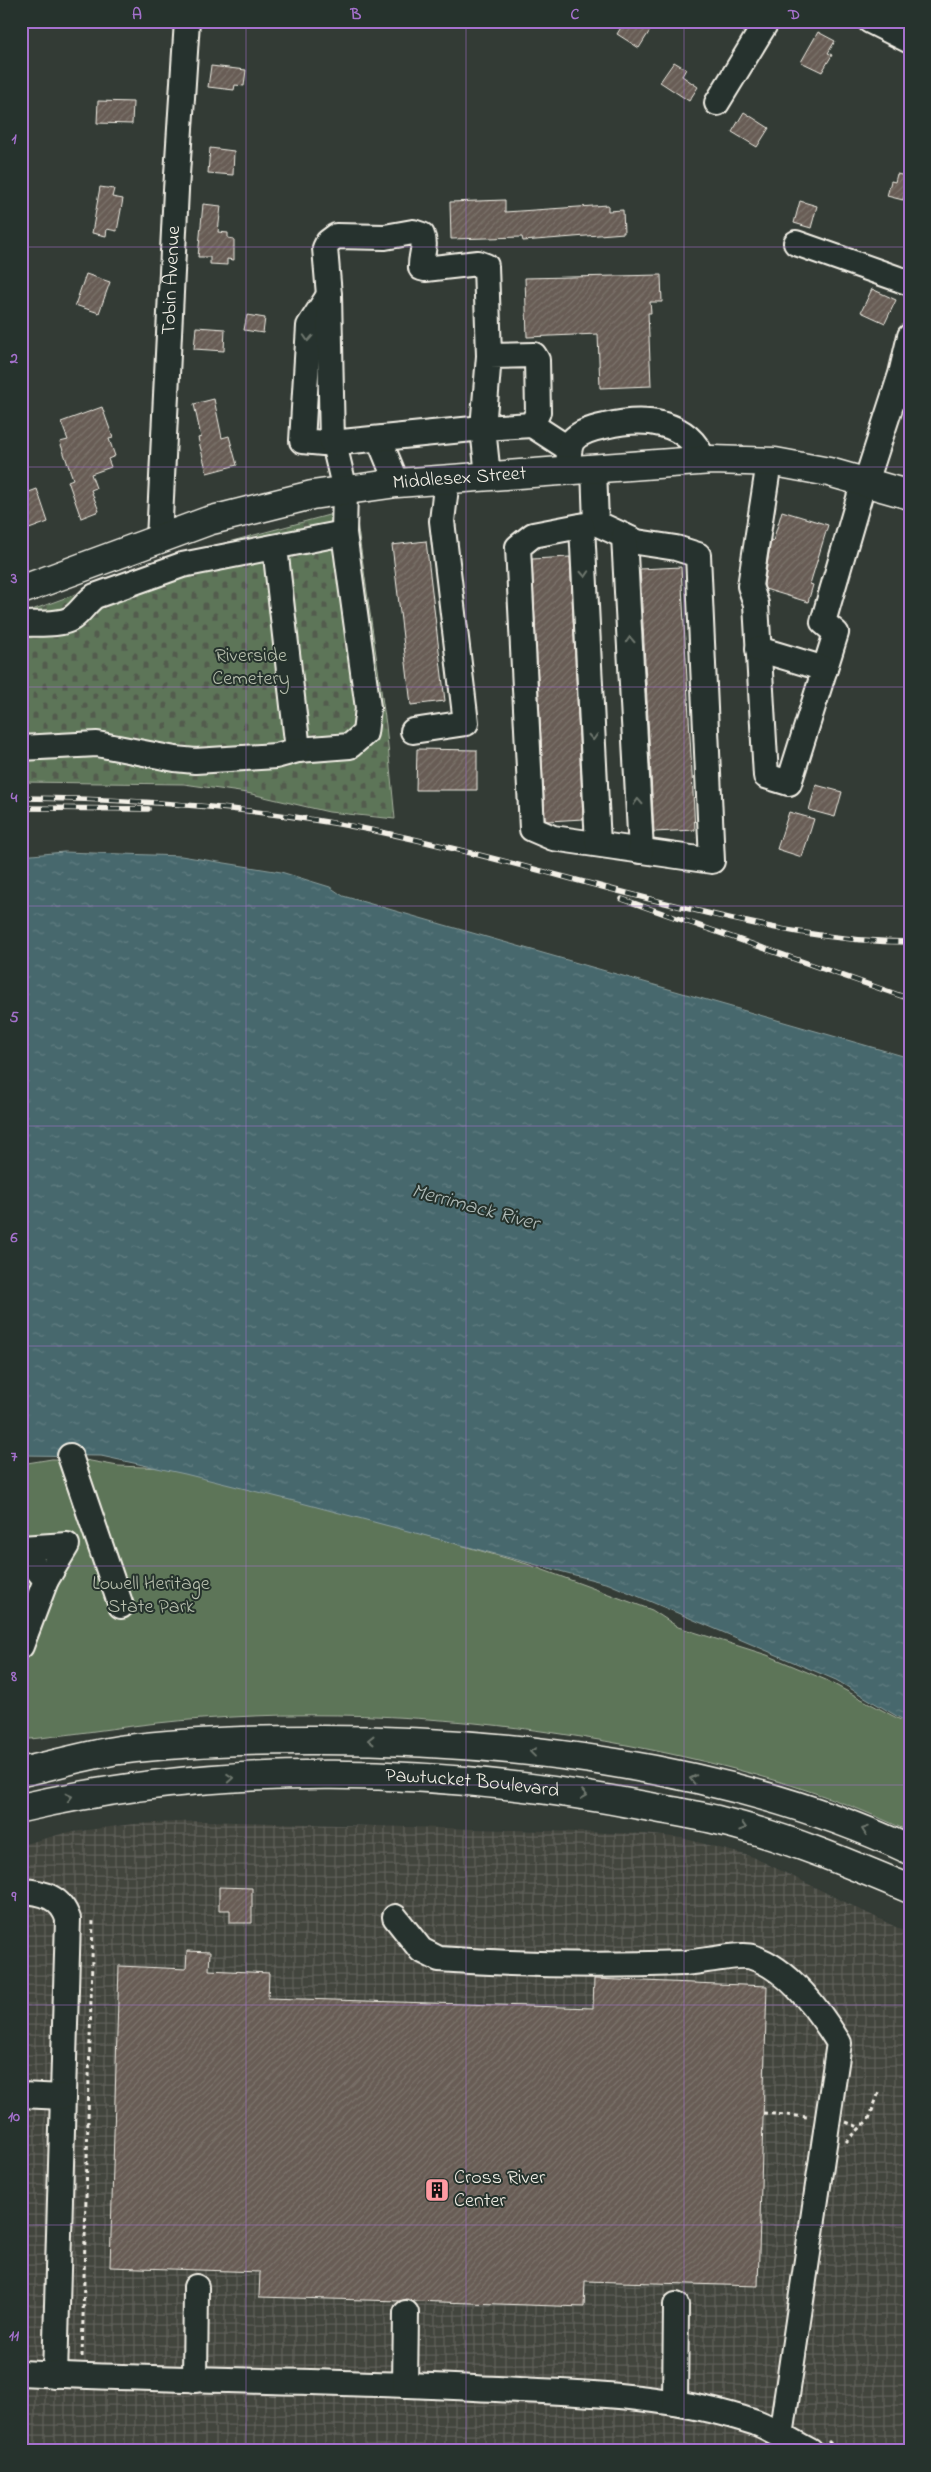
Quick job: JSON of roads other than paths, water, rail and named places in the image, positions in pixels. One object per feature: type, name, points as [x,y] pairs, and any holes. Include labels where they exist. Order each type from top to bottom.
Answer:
[{"type":"main road","name":"Middlesex Street","points":[[21,590],[208,521],[246,511],[345,490],[398,483],[488,476],[577,463],[770,462],[830,472],[910,496]]},
{"type":"main road","name":"Pawtucket Boulevard","points":[[21,1772],[118,1750],[234,1740],[385,1740],[503,1749],[618,1763],[759,1793],[878,1835],[910,1850]]},
{"type":"main road","name":"Pawtucket Boulevard","points":[[21,1808],[102,1791],[166,1783],[280,1774],[386,1777],[500,1784],[604,1798],[722,1821],[824,1853],[910,1889]]},
{"type":"street","name":"Tobin Avenue","points":[[159,539],[176,190],[187,21]]},
{"type":"street","points":[[717,103],[767,21]]},
{"type":"street","points":[[870,21],[910,41]]},
{"type":"street","points":[[488,476],[483,428],[489,356],[486,266],[478,263],[425,270],[422,268],[421,263],[425,242],[422,234],[413,232],[385,237],[336,236],[328,242],[326,248],[329,295],[309,326],[302,441],[332,443],[483,428],[532,425],[577,463]]},
{"type":"street","points":[[796,243],[910,283]]},
{"type":"street","points":[[770,462],[750,586],[756,604],[766,776],[789,783],[836,633],[824,622],[865,482],[901,374],[910,336]]},
{"type":"street","points":[[489,356],[534,355],[537,360],[538,412],[532,425]]},
{"type":"street","points":[[598,844],[589,525],[574,440],[580,434],[595,428],[633,421],[659,424],[690,438],[699,448],[704,461]]},
{"type":"street","points":[[379,439],[398,483]]},
{"type":"street","points":[[21,748],[97,744],[195,761],[276,756],[298,750],[350,746],[361,738],[367,727],[368,708],[344,533],[345,490],[342,473],[332,443]]},
{"type":"street","points":[[413,731],[466,723],[442,521],[447,480]]},
{"type":"street","points":[[589,525],[624,536],[637,542],[676,548],[698,555],[712,861],[552,838],[532,829],[518,547],[533,535],[589,525]]},
{"type":"street","points":[[21,624],[72,618],[86,602],[95,596],[163,571],[201,561],[344,533]]},
{"type":"street","points":[[624,536],[641,851]]},
{"type":"street","points":[[275,547],[298,750]]},
{"type":"street","points":[[758,649],[824,670]]},
{"type":"street","points":[[70,1456],[121,1606]]},
{"type":"street","points":[[21,1549],[67,1545],[97,1536]]},
{"type":"street","points":[[21,1646],[46,1580],[67,1545]]},
{"type":"street","points":[[21,1549],[46,1580]]},
{"type":"street","points":[[21,1891],[34,1891],[50,1897],[64,1909],[68,1919],[55,2375]]},
{"type":"street","points":[[395,1917],[421,1950],[439,1958],[568,1964],[686,1963],[751,1956],[786,1976],[822,2015],[839,2043],[781,2436]]},
{"type":"street","points":[[21,2095],[63,2097]]},
{"type":"street","points":[[195,2380],[196,2287]]},
{"type":"street","points":[[675,2403],[676,2305]]},
{"type":"street","points":[[405,2384],[406,2313]]},
{"type":"street","points":[[21,2374],[405,2384],[638,2397],[704,2409],[758,2424],[810,2451]]},
{"type":"water","name":"Merrimack River","points":[[64,852],[181,856],[281,872],[330,887],[343,896],[910,1058],[910,1724],[836,1680],[609,1584],[185,1474],[101,1456],[21,1455],[21,856]]},
{"type":"railway","points":[[21,798],[169,804],[268,813],[316,820],[447,847],[652,900],[769,927],[853,939],[910,942]]},
{"type":"railway","points":[[21,808],[148,809]]},
{"type":"railway","points":[[622,899],[910,999]]},
{"type":"place","name":"Cross River Center","points":[[437,2190]]},
{"type":"park label","name":"Riverside Cemetery","points":[[251,668]]},
{"type":"park label","name":"Lowell Heritage State Park","points":[[151,1596]]}]
